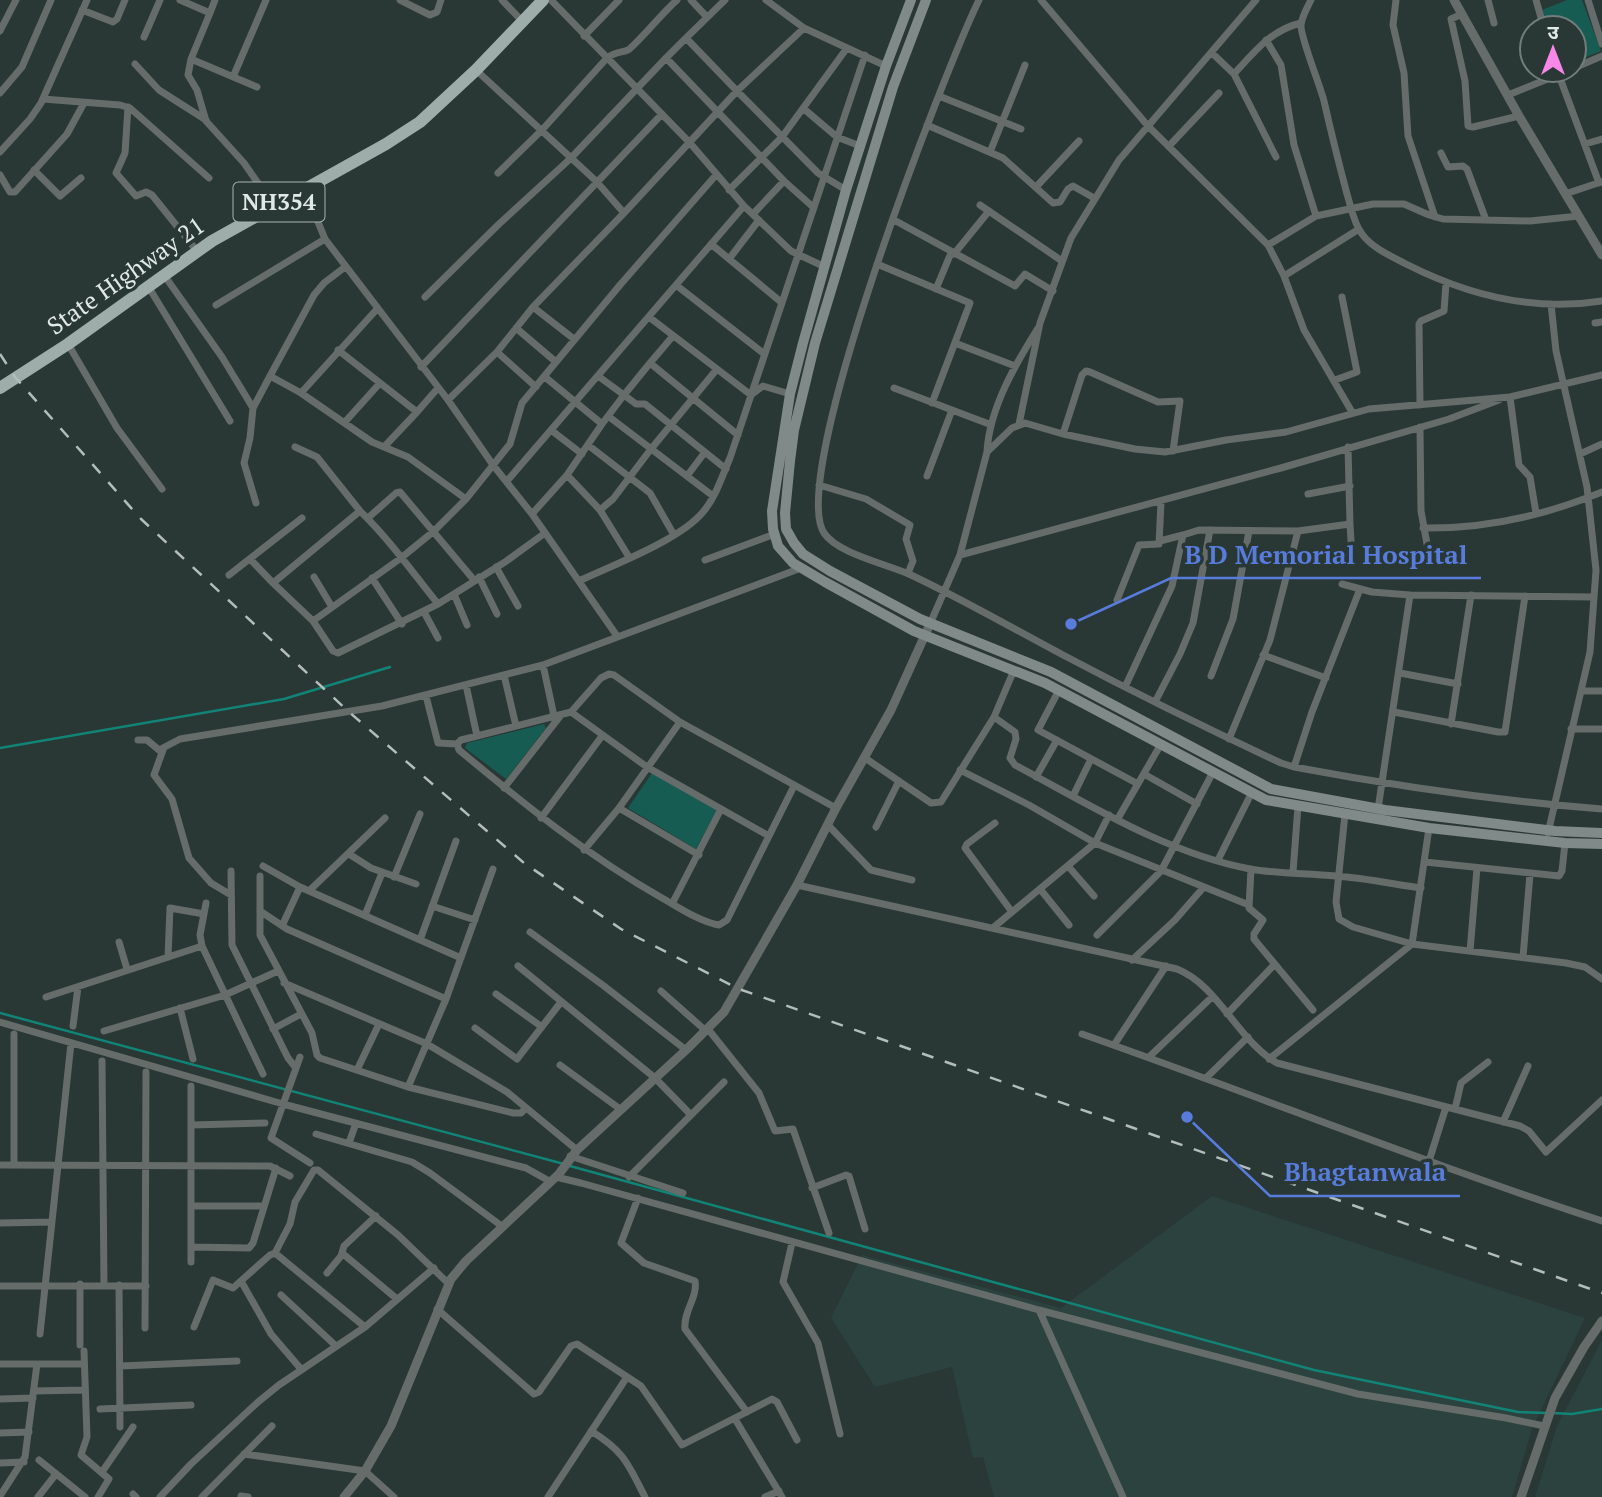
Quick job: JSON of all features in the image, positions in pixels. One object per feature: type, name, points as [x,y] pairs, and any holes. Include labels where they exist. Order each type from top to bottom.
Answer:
[{"type":"highway","name":"State Highway 21","points":[[0,388],[68,344],[237,225],[305,190],[420,122],[476,70],[543,0]]},
{"type":"main road","points":[[911,0],[886,66],[846,190],[790,394],[772,511],[778,546],[802,567],[836,588],[1059,690],[1266,800],[1429,828],[1547,835],[1602,832]]},
{"type":"main road","points":[[926,0],[893,88],[815,343],[794,430],[785,513],[786,529],[794,543],[803,554],[927,629],[1051,672],[1271,789],[1547,835],[1565,843],[1602,844]]},
{"type":"street","points":[[0,31],[16,0]]},
{"type":"street","points":[[0,93],[22,67],[51,0]]},
{"type":"street","points":[[0,152],[30,119],[43,99],[87,0]]},
{"type":"street","points":[[82,9],[113,22],[125,0]]},
{"type":"street","points":[[144,37],[160,0]]},
{"type":"street","points":[[180,0],[210,13]]},
{"type":"street","points":[[206,121],[197,90],[188,75],[191,59],[215,0]]},
{"type":"street","points":[[233,76],[266,0]]},
{"type":"street","points":[[400,0],[430,15],[437,12],[442,0]]},
{"type":"street","points":[[502,0],[523,22]]},
{"type":"street","points":[[551,0],[690,143],[744,206],[798,256],[824,266]]},
{"type":"street","points":[[584,36],[619,0]]},
{"type":"street","points":[[498,173],[542,130],[613,52],[630,48],[677,0]]},
{"type":"street","points":[[691,0],[706,16]]},
{"type":"street","points":[[425,297],[570,159],[706,16],[725,0]]},
{"type":"street","points":[[766,0],[804,28],[886,66]]},
{"type":"street","points":[[979,0],[927,125],[877,264],[847,361],[819,485],[818,513],[826,537],[855,553],[908,573],[1125,687],[1229,739],[1294,767],[1382,782],[1554,805],[1602,808]]},
{"type":"street","points":[[1041,0],[1148,126],[1268,245],[1284,276],[1304,330],[1352,412]]},
{"type":"street","points":[[345,1497],[365,1471],[391,1426],[449,1284],[466,1261],[555,1178],[571,1156],[620,1109],[707,1030],[738,989],[891,710],[944,593],[960,555],[987,452],[989,424],[1040,323],[1071,238],[1119,160],[1256,0]]},
{"type":"street","points":[[1311,0],[1301,23],[1302,34],[1320,87],[1351,208],[1359,229],[1367,240],[1390,255],[1446,283],[1475,293],[1508,300],[1550,304],[1602,301]]},
{"type":"street","points":[[1396,0],[1393,25],[1404,73],[1408,136],[1434,217]]},
{"type":"street","points":[[1454,0],[1602,255]]},
{"type":"street","points":[[1488,0],[1493,23]]},
{"type":"street","points":[[1588,0],[1602,44]]},
{"type":"street","points":[[1462,14],[1451,19],[1465,81],[1468,126],[1519,116]]},
{"type":"street","points":[[1234,74],[1266,40],[1287,26],[1301,23]]},
{"type":"street","points":[[448,400],[496,352],[533,307],[737,91],[804,28]]},
{"type":"street","points":[[686,38],[823,177],[846,190]]},
{"type":"street","points":[[1266,40],[1281,65],[1294,145],[1316,216]]},
{"type":"street","points":[[730,190],[782,137],[847,48]]},
{"type":"street","points":[[1212,52],[1234,74],[1276,158]]},
{"type":"street","points":[[579,581],[674,535],[702,513],[713,496],[738,435],[864,55]]},
{"type":"street","points":[[666,58],[784,181],[813,206]]},
{"type":"street","points":[[191,59],[257,87]]},
{"type":"street","points":[[135,64],[159,90],[206,121],[244,163],[273,205]]},
{"type":"street","points":[[990,152],[1025,65]]},
{"type":"street","points":[[476,70],[596,181],[624,213]]},
{"type":"street","points":[[1508,95],[1532,84]]},
{"type":"street","points":[[1562,84],[1600,183],[1565,194]]},
{"type":"street","points":[[1169,146],[1219,93]]},
{"type":"street","points":[[939,96],[1021,129]]},
{"type":"street","points":[[43,99],[128,107],[209,178]]},
{"type":"street","points":[[0,175],[13,193],[67,134],[83,103]]},
{"type":"street","points":[[128,107],[125,153],[116,173],[136,196],[146,192],[152,195],[197,251]]},
{"type":"street","points":[[804,109],[837,137],[860,146]]},
{"type":"street","points":[[421,367],[662,114]]},
{"type":"street","points":[[927,125],[1010,162],[1056,204],[1073,186],[1094,198]]},
{"type":"street","points":[[1585,144],[1602,139]]},
{"type":"street","points":[[1036,187],[1079,141]]},
{"type":"street","points":[[1441,153],[1448,167],[1463,166],[1467,169],[1486,220]]},
{"type":"street","points":[[34,170],[60,196],[81,178]]},
{"type":"street","points":[[313,621],[401,558],[434,531],[466,499],[510,444],[520,407],[574,339],[716,175]]},
{"type":"street","points":[[753,214],[784,181]]},
{"type":"street","points":[[305,190],[325,239],[532,514],[617,636]]},
{"type":"street","points":[[1268,245],[1316,216],[1373,204],[1396,203],[1434,217],[1542,220],[1579,216]]},
{"type":"street","points":[[980,205],[1062,261]]},
{"type":"street","points":[[507,481],[744,206]]},
{"type":"street","points":[[936,289],[953,253],[989,211]]},
{"type":"street","points":[[729,259],[759,220]]},
{"type":"street","points":[[894,220],[1015,286],[1025,274],[1053,291]]},
{"type":"street","points":[[1284,276],[1359,229]]},
{"type":"street","points":[[216,305],[325,239]]},
{"type":"street","points":[[711,244],[782,302]]},
{"type":"street","points":[[877,264],[970,303],[932,403]]},
{"type":"street","points":[[256,503],[244,463],[253,408],[314,295],[324,283],[345,267]]},
{"type":"street","points":[[164,274],[222,357],[253,408]]},
{"type":"street","points":[[1420,405],[1419,324],[1444,311],[1446,283]]},
{"type":"street","points":[[676,285],[763,353]]},
{"type":"street","points":[[148,286],[230,421]]},
{"type":"street","points":[[1335,380],[1357,372],[1342,297]]},
{"type":"street","points":[[1547,835],[1590,652],[1599,570],[1588,515],[1589,497],[1552,330],[1550,304]]},
{"type":"street","points":[[533,307],[574,339]]},
{"type":"street","points":[[301,393],[377,309]]},
{"type":"street","points":[[649,317],[751,395]]},
{"type":"street","points":[[1019,424],[1040,323]]},
{"type":"street","points":[[516,328],[556,362]]},
{"type":"street","points":[[532,514],[567,475],[624,395],[673,336]]},
{"type":"street","points":[[955,343],[1016,366]]},
{"type":"street","points":[[68,344],[111,419],[162,489]]},
{"type":"street","points":[[338,350],[418,412]]},
{"type":"street","points":[[496,352],[536,387]]},
{"type":"street","points":[[650,363],[738,435]]},
{"type":"street","points":[[600,510],[613,499],[717,369]]},
{"type":"street","points":[[1063,434],[1083,373],[1090,372],[1158,402],[1180,401],[1173,451]]},
{"type":"street","points":[[987,452],[997,440],[1019,424],[1031,424],[1063,434],[1135,449],[1173,451],[1226,439],[1286,432],[1352,412],[1384,406],[1506,398],[1602,375]]},
{"type":"street","points":[[270,376],[301,393],[372,442],[408,457],[466,499]]},
{"type":"street","points":[[597,376],[636,404],[645,404],[726,468]]},
{"type":"street","points":[[545,377],[602,424]]},
{"type":"street","points":[[344,423],[380,383]]},
{"type":"street","points":[[751,395],[763,386],[790,394]]},
{"type":"street","points":[[384,447],[438,388]]},
{"type":"street","points":[[894,388],[989,424]]},
{"type":"street","points":[[960,555],[1161,502],[1420,427],[1506,398]]},
{"type":"street","points":[[1506,398],[1519,465],[1530,477],[1536,513]]},
{"type":"street","points":[[927,476],[952,410]]},
{"type":"street","points":[[608,416],[713,496]]},
{"type":"street","points":[[1420,427],[1420,500],[1429,555]]},
{"type":"street","points":[[551,430],[582,454]]},
{"type":"street","points":[[1580,454],[1602,444]]},
{"type":"street","points":[[588,446],[653,497],[674,535]]},
{"type":"street","points":[[295,447],[317,457],[438,604]]},
{"type":"street","points":[[1349,447],[1352,558]]},
{"type":"street","points":[[687,476],[705,452]]},
{"type":"street","points":[[567,475],[600,510],[629,557]]},
{"type":"street","points":[[819,485],[858,495],[910,525],[906,539],[914,561],[908,573]]},
{"type":"street","points":[[1308,494],[1350,486]]},
{"type":"street","points":[[368,518],[400,492],[477,579],[497,614]]},
{"type":"street","points":[[1423,528],[1482,526],[1536,513],[1602,492]]},
{"type":"street","points":[[1160,541],[1161,502]]},
{"type":"street","points":[[272,583],[360,511]]},
{"type":"street","points":[[229,575],[302,518]]},
{"type":"street","points":[[1117,600],[1136,548],[1142,544],[1156,546],[1160,541],[1199,530],[1298,531],[1350,524]]},
{"type":"street","points":[[1155,702],[1193,623],[1210,530]]},
{"type":"street","points":[[1210,676],[1233,619],[1249,531]]},
{"type":"street","points":[[1229,739],[1273,628],[1298,531]]},
{"type":"street","points":[[250,559],[313,621],[333,651],[338,653],[425,612],[545,533]]},
{"type":"street","points":[[705,560],[775,534]]},
{"type":"street","points":[[1125,687],[1172,586],[1183,535]]},
{"type":"street","points":[[496,567],[517,606]]},
{"type":"street","points":[[231,895],[211,883],[189,858],[172,799],[154,775],[163,750],[184,738],[327,716],[426,696],[543,665],[802,567]]},
{"type":"street","points":[[314,577],[332,607]]},
{"type":"street","points":[[372,578],[402,624]]},
{"type":"street","points":[[1342,584],[1372,592],[1410,594],[1594,597]]},
{"type":"street","points":[[1294,767],[1360,589]]},
{"type":"street","points":[[454,594],[467,625]]},
{"type":"street","points":[[1378,808],[1410,594]]},
{"type":"street","points":[[1451,724],[1471,595]]},
{"type":"street","points":[[1394,712],[1505,732],[1525,596]]},
{"type":"street","points":[[1593,606],[1602,607]]},
{"type":"street","points":[[425,612],[438,638]]},
{"type":"street","points":[[1590,652],[1602,651]]},
{"type":"street","points":[[1263,655],[1326,678]]},
{"type":"street","points":[[543,665],[558,715]]},
{"type":"street","points":[[864,758],[936,804],[944,799],[994,717],[1014,670]]},
{"type":"street","points":[[1400,673],[1458,684]]},
{"type":"street","points":[[426,696],[438,743],[457,744],[461,740],[571,712],[601,678],[614,675],[680,722],[836,808]]},
{"type":"street","points":[[504,676],[516,726]]},
{"type":"street","points":[[466,685],[477,736]]},
{"type":"street","points":[[1059,690],[1038,729],[1138,784]]},
{"type":"street","points":[[1581,691],[1602,691]]},
{"type":"street","points":[[571,712],[647,767],[769,836]]},
{"type":"street","points":[[505,788],[558,715]]},
{"type":"street","points":[[994,717],[1016,732],[1011,762],[1117,820],[1174,847],[1251,869],[1339,876],[1421,888]]},
{"type":"street","points":[[584,850],[620,808],[680,722]]},
{"type":"street","points":[[1571,729],[1602,729]]},
{"type":"street","points":[[541,818],[602,736]]},
{"type":"street","points":[[138,740],[147,740],[159,750],[163,750]]},
{"type":"street","points":[[1036,777],[1057,740]]},
{"type":"street","points":[[457,744],[459,750],[584,850],[672,904],[713,924],[723,924],[793,786]]},
{"type":"street","points":[[1117,820],[1161,744]]},
{"type":"street","points":[[1073,796],[1091,759]]},
{"type":"street","points":[[960,770],[1095,843],[1249,905]]},
{"type":"street","points":[[1097,935],[1161,871],[1213,772]]},
{"type":"street","points":[[1144,774],[1197,804]]},
{"type":"street","points":[[876,827],[899,781]]},
{"type":"street","points":[[1218,860],[1252,792]]},
{"type":"street","points":[[1293,873],[1298,806]]},
{"type":"street","points":[[620,808],[699,855]]},
{"type":"street","points":[[672,904],[721,809]]},
{"type":"street","points":[[394,877],[420,814]]},
{"type":"street","points":[[1345,814],[1336,902],[1339,919],[1353,927],[1412,944],[1577,965],[1585,967],[1602,979]]},
{"type":"street","points":[[994,927],[1095,843],[1109,815]]},
{"type":"street","points":[[309,891],[385,818]]},
{"type":"street","points":[[995,823],[967,844],[965,849],[1012,912]]},
{"type":"street","points":[[828,825],[871,870],[912,880]]},
{"type":"street","points":[[1269,1059],[1412,944],[1429,828]]},
{"type":"street","points":[[420,940],[456,841]]},
{"type":"street","points":[[1425,862],[1559,876],[1565,843]]},
{"type":"street","points":[[349,854],[382,873],[416,884]]},
{"type":"street","points":[[263,866],[300,887],[461,958]]},
{"type":"street","points":[[1068,866],[1094,896]]},
{"type":"street","points":[[1470,951],[1477,868]]},
{"type":"street","points":[[408,1087],[446,999],[493,869]]},
{"type":"street","points":[[1251,869],[1250,910],[1263,920],[1254,934],[1254,939],[1313,1010]]},
{"type":"street","points":[[231,871],[231,940],[288,1058],[296,1068]]},
{"type":"street","points":[[365,915],[382,873]]},
{"type":"street","points":[[1523,957],[1530,874]]},
{"type":"street","points":[[260,876],[260,935],[313,1035],[317,1055],[324,1060],[408,1087],[513,1114],[521,1113],[526,1108]]},
{"type":"street","points":[[797,885],[994,927],[1187,973],[1269,1059],[1291,1068],[1503,1122],[1529,1131],[1546,1152],[1602,1100]]},
{"type":"street","points":[[282,926],[300,887]]},
{"type":"street","points":[[1132,960],[1175,920],[1203,888]]},
{"type":"street","points":[[1040,889],[1069,925]]},
{"type":"street","points":[[206,903],[200,935],[202,946],[263,1074]]},
{"type":"street","points":[[432,906],[474,920]]},
{"type":"street","points":[[168,957],[170,908],[204,914]]},
{"type":"street","points":[[260,911],[282,926],[446,999]]},
{"type":"street","points":[[530,932],[686,1050]]},
{"type":"street","points":[[119,942],[127,970]]},
{"type":"street","points":[[46,997],[202,946]]},
{"type":"street","points":[[1227,1014],[1274,965]]},
{"type":"street","points":[[518,966],[655,1078],[691,1115]]},
{"type":"street","points":[[1114,1045],[1166,966]]},
{"type":"street","points":[[104,1031],[225,995],[278,971]]},
{"type":"street","points":[[284,983],[427,1044],[494,1084],[526,1108],[571,1156],[683,1194]]},
{"type":"street","points":[[73,1026],[78,986]]},
{"type":"street","points":[[661,991],[707,1030],[762,1096],[775,1131],[793,1129],[829,1233]]},
{"type":"street","points":[[496,994],[542,1027]]},
{"type":"street","points":[[1149,1057],[1212,997]]},
{"type":"street","points":[[475,1028],[516,1059],[561,1002]]},
{"type":"street","points":[[180,1008],[193,1059]]},
{"type":"street","points":[[274,1029],[301,1014]]},
{"type":"street","points":[[0,1022],[555,1178],[638,1198],[1039,1310],[1348,1391],[1545,1424]]},
{"type":"street","points":[[357,1070],[379,1024]]},
{"type":"street","points":[[14,1034],[14,1165]]},
{"type":"street","points":[[1082,1034],[1602,1221]]},
{"type":"street","points":[[1206,1077],[1248,1037]]},
{"type":"street","points":[[40,1335],[71,1043]]},
{"type":"street","points":[[300,1056],[272,1140],[310,1163]]},
{"type":"street","points":[[102,1061],[104,1285]]},
{"type":"street","points":[[1455,1109],[1461,1083],[1488,1062]]},
{"type":"street","points":[[560,1065],[620,1109]]},
{"type":"street","points":[[1503,1122],[1528,1066]]},
{"type":"street","points":[[145,1328],[146,1072]]},
{"type":"street","points":[[629,1177],[724,1082]]},
{"type":"street","points":[[191,1086],[191,1262]]},
{"type":"street","points":[[1429,1161],[1446,1107]]},
{"type":"street","points":[[192,1125],[265,1123]]},
{"type":"street","points":[[349,1143],[356,1123]]},
{"type":"street","points":[[316,1134],[400,1157],[422,1167],[503,1227]]},
{"type":"street","points":[[0,1164],[146,1164],[276,1168],[290,1176]]},
{"type":"street","points":[[191,1247],[249,1248],[276,1168]]},
{"type":"street","points":[[194,1327],[213,1280],[231,1288],[275,1253],[291,1220],[295,1202],[314,1170],[318,1170],[376,1216],[449,1284]]},
{"type":"street","points":[[812,1188],[848,1175],[865,1229]]},
{"type":"street","points":[[638,1198],[622,1245],[644,1263],[695,1281],[696,1288],[685,1319],[685,1329],[747,1412]]},
{"type":"street","points":[[192,1206],[264,1206]]},
{"type":"street","points":[[327,1273],[344,1246],[376,1216]]},
{"type":"street","points":[[0,1223],[52,1222]]},
{"type":"street","points":[[792,1242],[783,1282],[818,1343],[840,1434]]},
{"type":"street","points":[[275,1253],[365,1327]]},
{"type":"street","points":[[342,1253],[397,1299]]},
{"type":"street","points":[[160,1497],[230,1427],[279,1385],[365,1327],[434,1268]]},
{"type":"street","points":[[241,1281],[271,1334],[301,1370]]},
{"type":"street","points":[[80,1284],[86,1440],[81,1455],[109,1481],[98,1497]]},
{"type":"street","points":[[119,1285],[120,1427]]},
{"type":"street","points":[[0,1286],[146,1286]]},
{"type":"street","points":[[281,1295],[336,1346]]},
{"type":"street","points":[[438,1309],[534,1394],[539,1392],[574,1344],[580,1345],[644,1389],[682,1445],[775,1399],[797,1440]]},
{"type":"street","points":[[1039,1310],[1123,1497]]},
{"type":"street","points":[[1521,1497],[1555,1398],[1602,1321]]},
{"type":"street","points":[[120,1366],[237,1361]]},
{"type":"street","points":[[0,1364],[84,1364]]},
{"type":"street","points":[[0,1496],[24,1462],[37,1364]]},
{"type":"street","points":[[551,1496],[627,1377]]},
{"type":"street","points":[[0,1399],[85,1390]]},
{"type":"street","points":[[100,1409],[191,1405]]},
{"type":"street","points":[[735,1419],[780,1494],[765,1497]]},
{"type":"street","points":[[202,1497],[272,1426]]},
{"type":"street","points":[[102,1472],[133,1427]]},
{"type":"street","points":[[591,1431],[620,1452],[645,1497]]},
{"type":"street","points":[[0,1433],[29,1432]]},
{"type":"street","points":[[244,1454],[365,1471],[394,1497]]},
{"type":"street","points":[[39,1460],[85,1497]]},
{"type":"street","points":[[0,1463],[24,1462]]},
{"type":"street","points":[[37,1497],[56,1474]]},
{"type":"shaded area","points":[[1212,1196],[1585,1318],[1532,1429],[1512,1497],[994,1497],[983,1457],[973,1458],[952,1367],[875,1387],[831,1318],[862,1255],[1061,1308]]},
{"type":"shaded area","points":[[1602,1340],[1602,1497],[1535,1497],[1557,1426]]},
{"type":"green space","points":[[1567,0],[1582,0],[1587,14],[1543,14],[1542,10]]},
{"type":"green space","points":[[1588,16],[1601,51],[1588,56]]},
{"type":"green space","points":[[544,724],[546,728],[506,779],[465,748],[467,743]]},
{"type":"green space","points":[[652,773],[718,808],[696,849],[628,808]]},
{"type":"waterway","points":[[0,748],[284,699],[390,667]]},
{"type":"waterway","points":[[0,1013],[564,1164]]},
{"type":"waterway","points":[[570,1166],[1314,1370],[1518,1412],[1547,1413]]},
{"type":"waterway","points":[[1553,1413],[1572,1414],[1602,1409]]},
{"type":"railway","points":[[0,354],[15,377],[141,519],[349,712],[524,863],[621,929],[739,989],[1602,1293]]},
{"type":"place","name":"B D Memorial Hospital","points":[[1071,624]]},
{"type":"place","name":"Bhagtanwala","points":[[1187,1117]]}]
